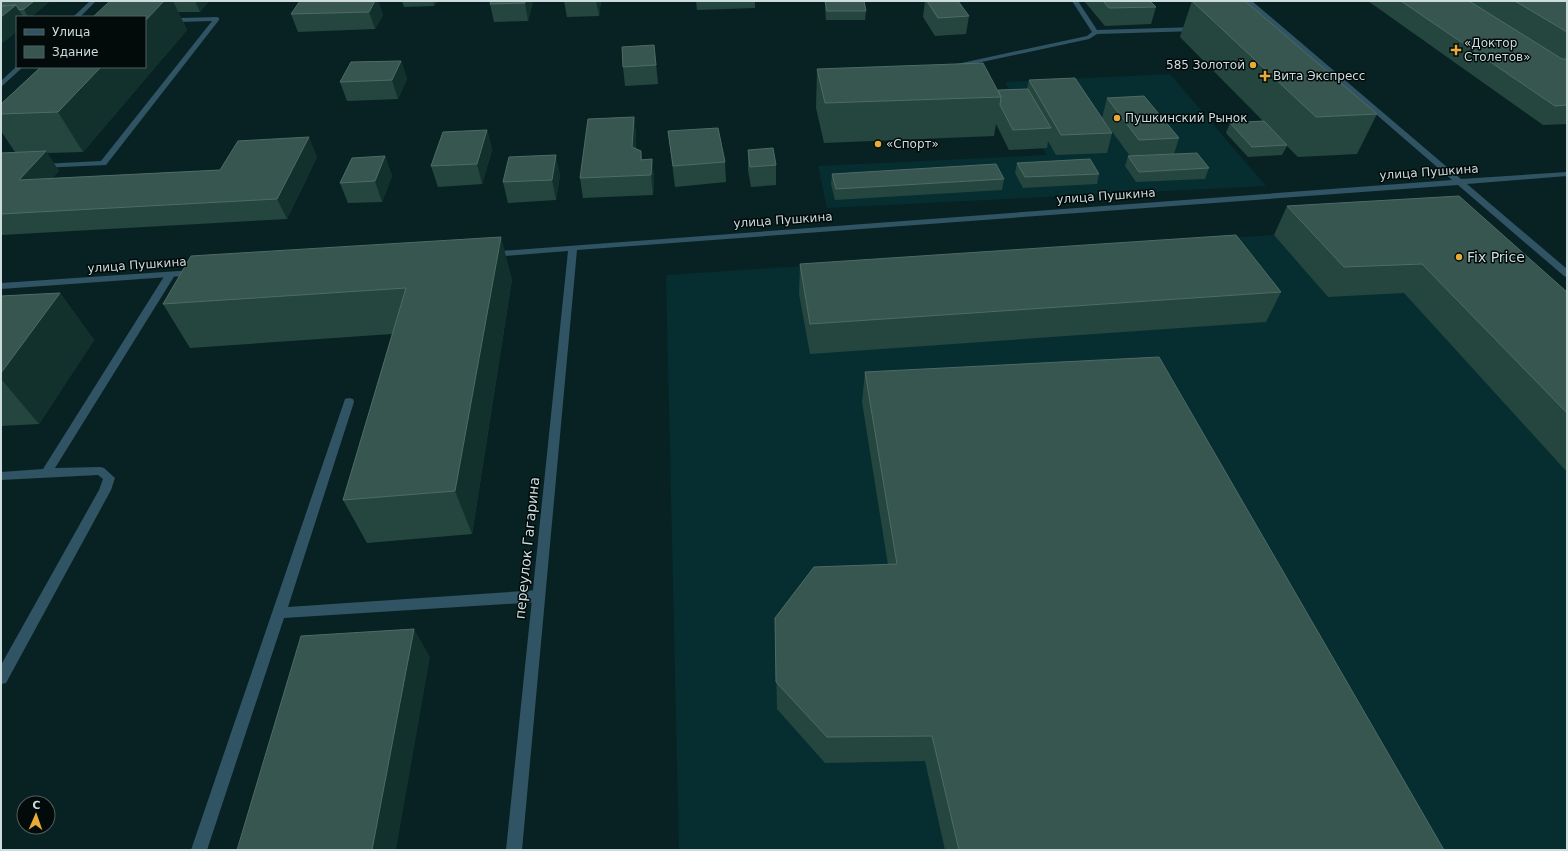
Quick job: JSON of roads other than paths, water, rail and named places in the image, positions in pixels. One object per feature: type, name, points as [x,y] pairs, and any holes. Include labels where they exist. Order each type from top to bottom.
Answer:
[{"type":"street","points":[[77,16],[93,1]]},
{"type":"street","points":[[1075,1],[1095,32]]},
{"type":"street","points":[[1248,1],[1274,27],[1567,274]]},
{"type":"street","points":[[32,167],[103,163],[217,19],[146,21]]},
{"type":"street","points":[[965,78],[959,65],[1089,37],[1095,32],[1206,29]]},
{"type":"street","points":[[1,84],[19,68]]},
{"type":"street","name":"улица Пушкина","points":[[486,254],[1567,174]]},
{"type":"street","name":"переулок Гагарина","points":[[514,850],[572,248]]},
{"type":"street","name":"улица Пушкина","points":[[1,286],[202,272]]},
{"type":"street","points":[[46,473],[170,275]]},
{"type":"street","points":[[199,850],[349,402]]},
{"type":"street","points":[[1,476],[100,471],[109,478],[101,497],[1,678]]},
{"type":"street","points":[[279,613],[538,596]]},
{"type":"place","name":"«Доктор Столетов»","points":[[1456,50]]},
{"type":"place","name":"585 Золотой","points":[[1253,65]]},
{"type":"place","name":"Вита Экспресс","points":[[1265,76]]},
{"type":"place","name":"Пушкинский Рынок","points":[[1117,118]]},
{"type":"place","name":"«Спорт»","points":[[878,144]]},
{"type":"place","name":"Fix Price","points":[[1459,257]]}]
